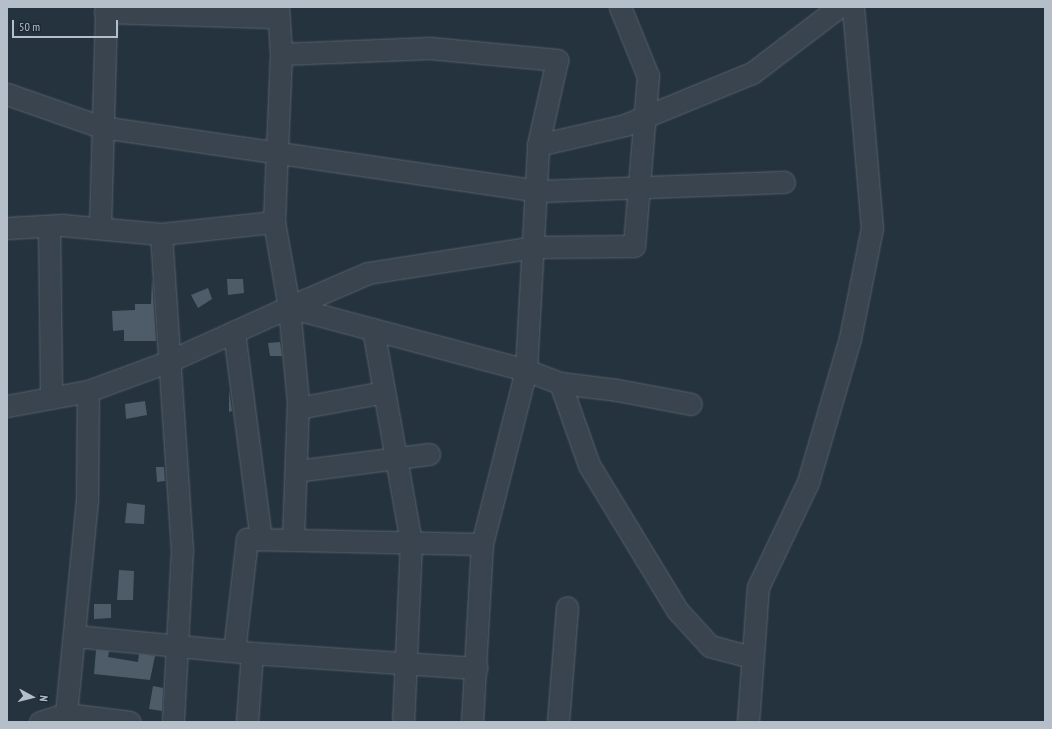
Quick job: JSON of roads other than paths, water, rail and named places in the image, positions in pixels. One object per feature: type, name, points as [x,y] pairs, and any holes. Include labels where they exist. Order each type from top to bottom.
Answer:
[{"type":"street","points":[[7,406],[88,391],[168,362],[368,273],[534,247],[634,246],[648,76],[620,7]]},
{"type":"street","points":[[538,145],[645,117],[752,73],[839,7]]},
{"type":"street","points":[[748,722],[758,587],[808,482],[865,274],[872,228],[853,7]]},
{"type":"street","points":[[100,228],[101,127],[105,9],[278,12],[281,54],[274,222],[289,307],[298,408],[293,540]]},
{"type":"street","points":[[281,54],[430,48],[557,60],[538,145],[538,191],[526,370],[482,544],[477,668],[472,722]]},
{"type":"street","points":[[7,94],[101,127],[276,155],[538,191],[784,182]]},
{"type":"street","points":[[7,228],[49,226],[100,228],[162,234],[274,222]]},
{"type":"street","points":[[49,226],[51,398]]},
{"type":"street","points":[[162,234],[168,362],[182,549],[179,646],[173,722]]},
{"type":"street","points":[[289,307],[526,370],[560,384],[617,390],[691,404]]},
{"type":"street","points":[[373,329],[411,542],[403,722]]},
{"type":"street","points":[[234,332],[261,539]]},
{"type":"street","points":[[560,384],[589,465],[677,610],[710,646],[752,657]]},
{"type":"street","points":[[66,714],[75,636],[87,500],[88,391]]},
{"type":"street","points":[[298,408],[384,392]]},
{"type":"street","points":[[296,471],[429,454]]},
{"type":"street","points":[[247,722],[243,652],[247,539],[482,544]]},
{"type":"street","points":[[558,722],[567,607]]},
{"type":"street","points":[[75,636],[243,652],[477,668]]},
{"type":"street","points":[[40,722],[66,714],[130,722]]}]
